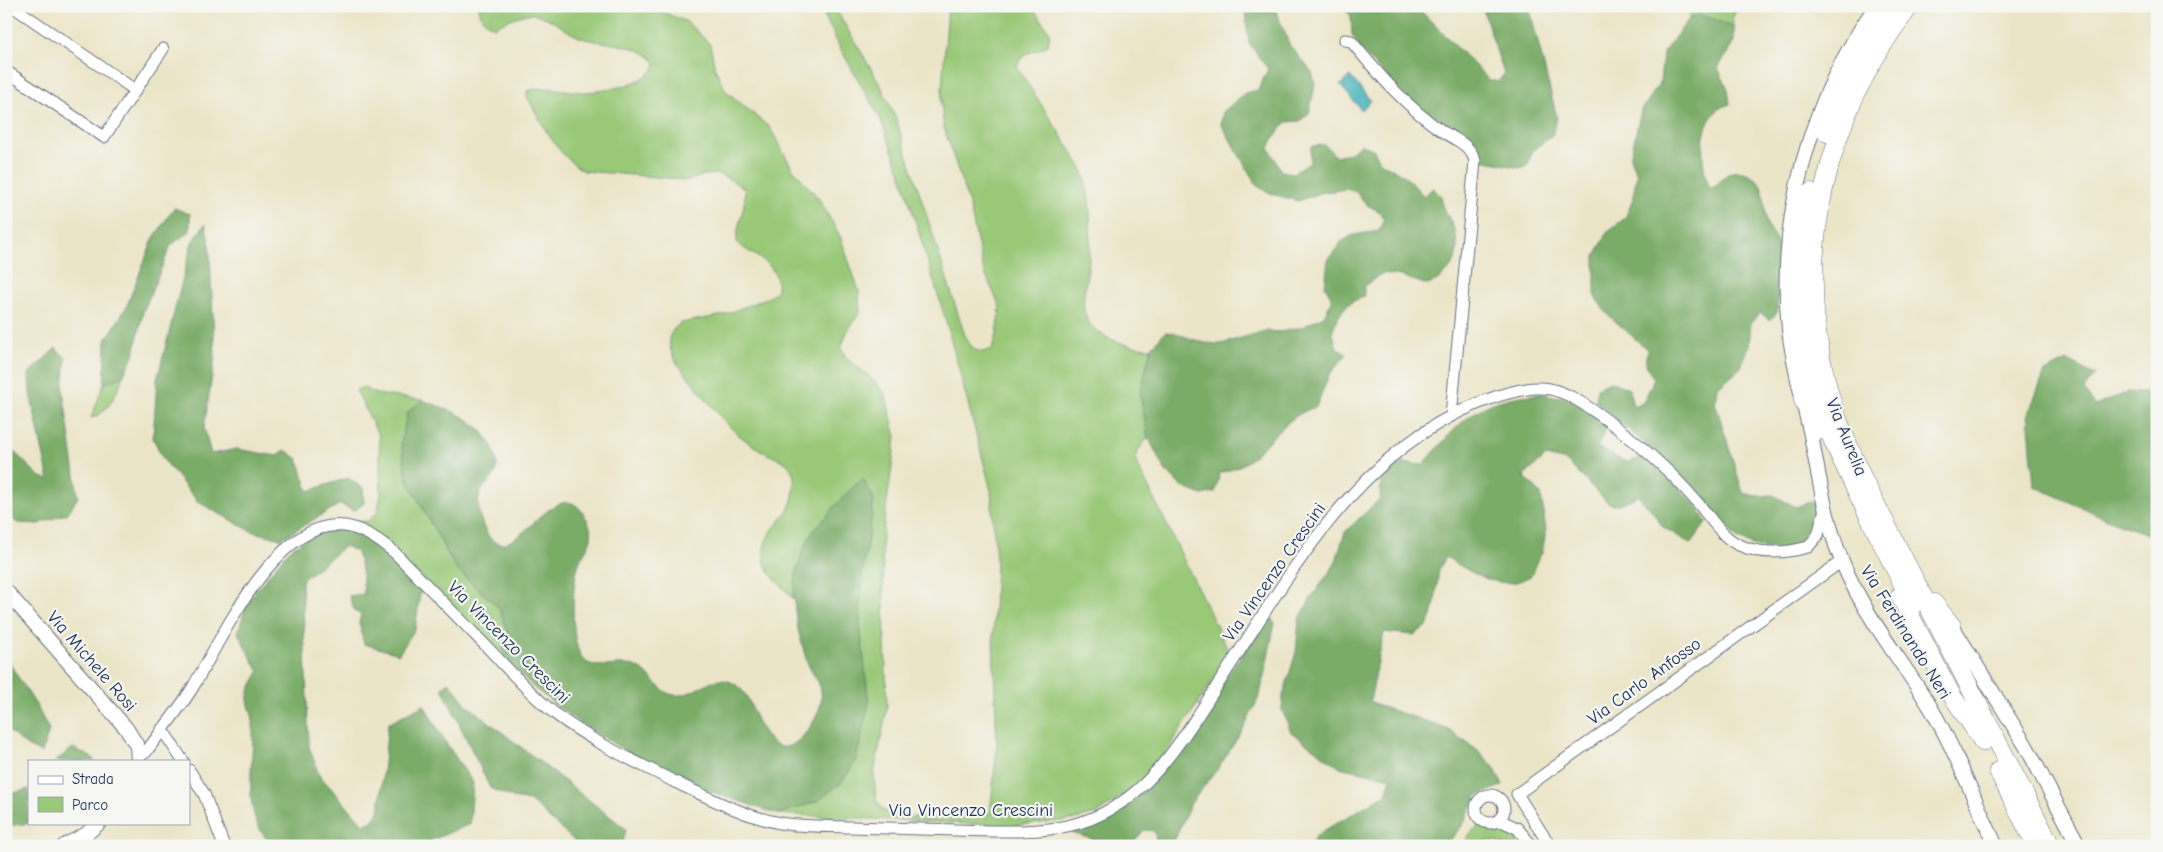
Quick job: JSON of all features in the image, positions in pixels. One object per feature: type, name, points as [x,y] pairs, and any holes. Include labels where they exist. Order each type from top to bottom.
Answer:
[{"type":"highway","name":"Via Aurelia","points":[[1895,6],[1876,33],[1848,81],[1829,127],[1818,162],[1809,201],[1802,246],[1801,292],[1804,333],[1819,405],[1838,453],[2036,846]]},
{"type":"highway","name":"Via Aurelia","points":[[1910,6],[1898,22],[1866,75],[1834,149],[1820,204],[1815,241],[1814,282],[1817,338],[1833,405],[1864,479],[2051,846]]},
{"type":"highway","points":[[1803,400],[1871,540],[1951,694],[1983,742]]},
{"type":"highway","points":[[1906,563],[1952,626]]},
{"type":"street","points":[[12,6],[136,90]]},
{"type":"street","name":"Via Ferdinando Neri","points":[[1876,6],[1844,58],[1822,104],[1809,140],[1795,198],[1788,259],[1787,306],[1791,345],[1826,507],[1842,561],[1866,609],[1939,722],[1996,846]]},
{"type":"street","points":[[1345,40],[1351,41],[1396,92],[1434,125],[1468,148],[1476,161],[1451,416]]},
{"type":"street","points":[[6,71],[104,137],[163,49]]},
{"type":"street","name":"Via Vincenzo Crescini","points":[[138,759],[146,752],[192,688],[246,596],[268,566],[277,556],[305,536],[325,528],[342,526],[369,535],[387,546],[525,687],[556,715],[621,755],[725,805],[759,818],[782,823],[816,826],[1029,831],[1080,824],[1103,815],[1118,806],[1143,786],[1169,757],[1302,556],[1358,487],[1380,465],[1425,432],[1451,416],[1492,398],[1528,389],[1547,389],[1564,393],[1580,402],[1643,446],[1679,482],[1727,537],[1736,544],[1754,550],[1780,552],[1810,546],[1818,535],[1826,507]]},
{"type":"street","name":"Via Carlo Anfosso","points":[[1502,802],[1517,794],[1842,561]]},
{"type":"street","name":"Via Michele Rosi","points":[[6,591],[126,728],[136,744],[138,759]]},
{"type":"street","points":[[1952,626],[2026,746],[2079,846]]},
{"type":"street","points":[[162,729],[182,760]]},
{"type":"street","points":[[190,772],[204,794],[224,846]]},
{"type":"street","points":[[1517,794],[1550,846]]},
{"type":"street","points":[[1498,820],[1504,811],[1502,802],[1496,796],[1487,795],[1481,798],[1477,804],[1478,814],[1483,820],[1489,822],[1498,820],[1516,828],[1532,846]]},
{"type":"street","points":[[64,846],[98,824]]},
{"type":"green space","points":[[479,6],[648,6],[687,22],[710,44],[715,68],[725,90],[770,128],[792,168],[819,199],[840,236],[859,291],[860,312],[847,332],[841,348],[847,359],[868,375],[885,393],[896,437],[882,539],[887,708],[874,774],[876,800],[884,811],[907,817],[975,816],[990,813],[997,748],[993,637],[996,562],[991,490],[946,321],[900,171],[881,120],[840,48],[820,6],[834,6],[880,84],[896,119],[966,339],[975,350],[984,352],[992,349],[997,334],[1000,307],[983,269],[970,207],[944,128],[941,103],[948,6],[1032,6],[1050,33],[1048,45],[1026,55],[1017,67],[1082,168],[1089,201],[1090,224],[1089,259],[1084,297],[1087,319],[1098,332],[1106,337],[1125,344],[1151,348],[1140,394],[1148,437],[1137,452],[1136,462],[1230,654],[1163,757],[1144,780],[1097,814],[1072,820],[1007,826],[777,814],[818,801],[841,783],[860,623],[861,583],[874,499],[862,480],[797,567],[793,599],[770,573],[765,563],[764,554],[767,538],[790,506],[794,487],[793,473],[789,466],[750,443],[724,420],[677,363],[671,351],[669,338],[673,330],[681,323],[724,315],[769,297],[777,290],[775,273],[770,267],[737,243],[745,195],[744,188],[718,174],[704,175],[687,181],[584,171],[574,165],[551,138],[527,96],[527,91],[549,88],[585,92],[625,86],[644,78],[656,65],[643,52],[622,45],[579,37],[548,19],[534,14],[519,16],[494,27],[483,19]]},
{"type":"green space","points":[[1244,6],[1274,6],[1290,46],[1312,72],[1315,85],[1309,113],[1300,121],[1287,122],[1274,137],[1269,148],[1281,171],[1293,173],[1310,162],[1311,146],[1325,145],[1335,156],[1350,153],[1361,144],[1374,150],[1380,162],[1405,176],[1424,196],[1433,188],[1441,196],[1443,206],[1455,232],[1457,250],[1453,264],[1443,276],[1428,285],[1401,276],[1383,273],[1364,286],[1364,297],[1351,302],[1347,306],[1332,331],[1337,348],[1347,354],[1329,375],[1316,407],[1288,422],[1246,462],[1220,473],[1215,492],[1202,495],[1182,487],[1165,470],[1148,437],[1140,394],[1151,348],[1165,332],[1205,343],[1221,344],[1265,331],[1281,332],[1302,327],[1324,316],[1332,299],[1325,286],[1328,260],[1341,242],[1353,235],[1379,231],[1384,219],[1379,211],[1367,205],[1356,192],[1346,189],[1319,193],[1298,201],[1272,194],[1257,186],[1221,124],[1223,112],[1245,93],[1258,90],[1268,69],[1249,43]]},
{"type":"green space","points":[[1342,6],[1416,6],[1488,79],[1498,82],[1504,74],[1482,6],[1529,6],[1557,118],[1553,134],[1532,152],[1528,165],[1520,168],[1482,160],[1476,148],[1427,118],[1362,52],[1352,35],[1351,16]]},
{"type":"green space","points":[[1683,6],[1738,6],[1732,19],[1734,28],[1701,17],[1689,19],[1690,12]]},
{"type":"green space","points":[[1699,15],[1734,28],[1734,42],[1718,68],[1728,89],[1730,104],[1720,109],[1712,117],[1704,139],[1704,164],[1709,186],[1715,187],[1727,175],[1738,171],[1752,175],[1758,180],[1763,194],[1768,227],[1775,238],[1779,261],[1777,313],[1769,320],[1760,312],[1751,323],[1749,346],[1741,367],[1717,388],[1715,402],[1743,493],[1756,496],[1773,495],[1796,507],[1809,502],[1818,505],[1815,526],[1809,538],[1794,548],[1784,550],[1763,548],[1736,537],[1647,446],[1596,401],[1597,388],[1610,381],[1629,389],[1633,406],[1643,403],[1654,379],[1646,365],[1648,350],[1607,314],[1595,297],[1595,256],[1608,231],[1625,218],[1632,202],[1637,174],[1630,158],[1641,111],[1660,83],[1663,53],[1689,19]]},
{"type":"green space","points":[[174,208],[190,214],[190,231],[171,245],[143,312],[134,354],[123,376],[104,384],[106,340],[126,308],[153,239]]},
{"type":"green space","points":[[205,224],[209,239],[215,356],[204,428],[211,454],[237,449],[277,456],[285,450],[298,459],[308,491],[348,478],[363,488],[364,503],[354,511],[340,504],[281,539],[251,531],[198,502],[163,459],[153,438],[157,380],[192,242]]},
{"type":"green space","points":[[56,348],[66,358],[63,389],[78,497],[68,513],[38,524],[17,523],[6,512],[6,444],[39,476],[49,480],[30,393],[29,373]]},
{"type":"green space","points":[[2067,361],[2095,375],[2084,389],[2095,406],[2128,392],[2157,394],[2157,537],[2116,523],[2034,486],[2028,414],[2045,372]]},
{"type":"green space","points":[[123,376],[111,402],[103,412],[91,418],[104,384]]},
{"type":"green space","points":[[363,387],[376,394],[422,400],[407,413],[407,479],[456,569],[499,608],[509,636],[502,651],[449,603],[345,521],[368,521],[377,513],[381,495],[379,436],[356,390]]},
{"type":"green space","points":[[1542,394],[1571,399],[1608,425],[1597,447],[1626,462],[1648,456],[1698,507],[1706,523],[1691,544],[1663,527],[1653,512],[1638,496],[1617,505],[1608,503],[1566,461],[1546,456],[1524,476],[1541,494],[1546,531],[1542,552],[1531,576],[1516,582],[1498,582],[1480,576],[1446,557],[1439,569],[1434,609],[1428,625],[1414,635],[1384,632],[1370,701],[1379,706],[1444,727],[1480,752],[1494,767],[1503,785],[1477,796],[1462,826],[1451,839],[1440,846],[1309,846],[1318,834],[1386,794],[1391,778],[1339,767],[1291,732],[1282,710],[1283,696],[1296,652],[1299,620],[1311,598],[1335,564],[1345,532],[1380,499],[1381,478],[1402,463],[1423,465],[1461,423],[1486,406],[1520,396]]},
{"type":"green space","points":[[422,400],[454,412],[474,424],[489,440],[494,451],[497,468],[494,476],[481,492],[478,508],[485,530],[494,542],[505,543],[517,537],[541,516],[554,507],[566,502],[577,506],[585,516],[591,530],[591,538],[579,562],[573,600],[576,642],[579,653],[584,660],[596,665],[626,665],[639,668],[660,688],[675,695],[689,693],[714,681],[731,682],[745,694],[764,733],[777,746],[786,747],[800,739],[818,713],[821,698],[819,684],[809,667],[798,631],[794,591],[798,565],[802,553],[816,527],[844,496],[863,479],[874,499],[861,583],[860,623],[869,704],[856,761],[841,783],[818,801],[777,814],[706,790],[635,757],[576,720],[533,687],[507,660],[502,651],[509,636],[499,608],[456,569],[407,479],[401,442],[407,413]]},
{"type":"green space","points":[[339,528],[366,537],[386,550],[421,588],[415,629],[399,654],[364,644],[359,623],[361,614],[355,612],[349,596],[364,594],[362,570],[357,552],[345,546],[302,580],[309,746],[319,775],[363,824],[371,822],[379,812],[388,724],[424,705],[444,740],[473,783],[470,824],[429,841],[432,846],[274,846],[263,834],[256,820],[252,805],[251,788],[253,722],[248,696],[259,672],[238,633],[247,602],[290,549],[316,534]]},
{"type":"green space","points":[[1269,616],[1275,623],[1260,695],[1244,728],[1219,767],[1191,803],[1172,846],[1156,846],[1155,831],[1144,830],[1131,846],[1116,846],[1072,833],[1076,829],[1108,818],[1128,805],[1153,781]]},
{"type":"green space","points":[[6,658],[36,705],[49,730],[42,753],[27,746],[6,729]]},
{"type":"green space","points":[[449,682],[467,705],[626,829],[623,843],[619,846],[580,846],[530,801],[513,798],[490,788],[442,688]]},
{"type":"green space","points":[[73,748],[94,760],[56,760]]},
{"type":"green space","points":[[28,789],[28,823],[6,826],[6,795]]},
{"type":"green space","points":[[1481,825],[1493,825],[1504,829],[1513,835],[1520,846],[1506,846],[1495,841],[1486,841],[1477,846],[1467,846],[1468,836]]},
{"type":"water","points":[[1350,76],[1371,101],[1361,110],[1340,85]]}]
